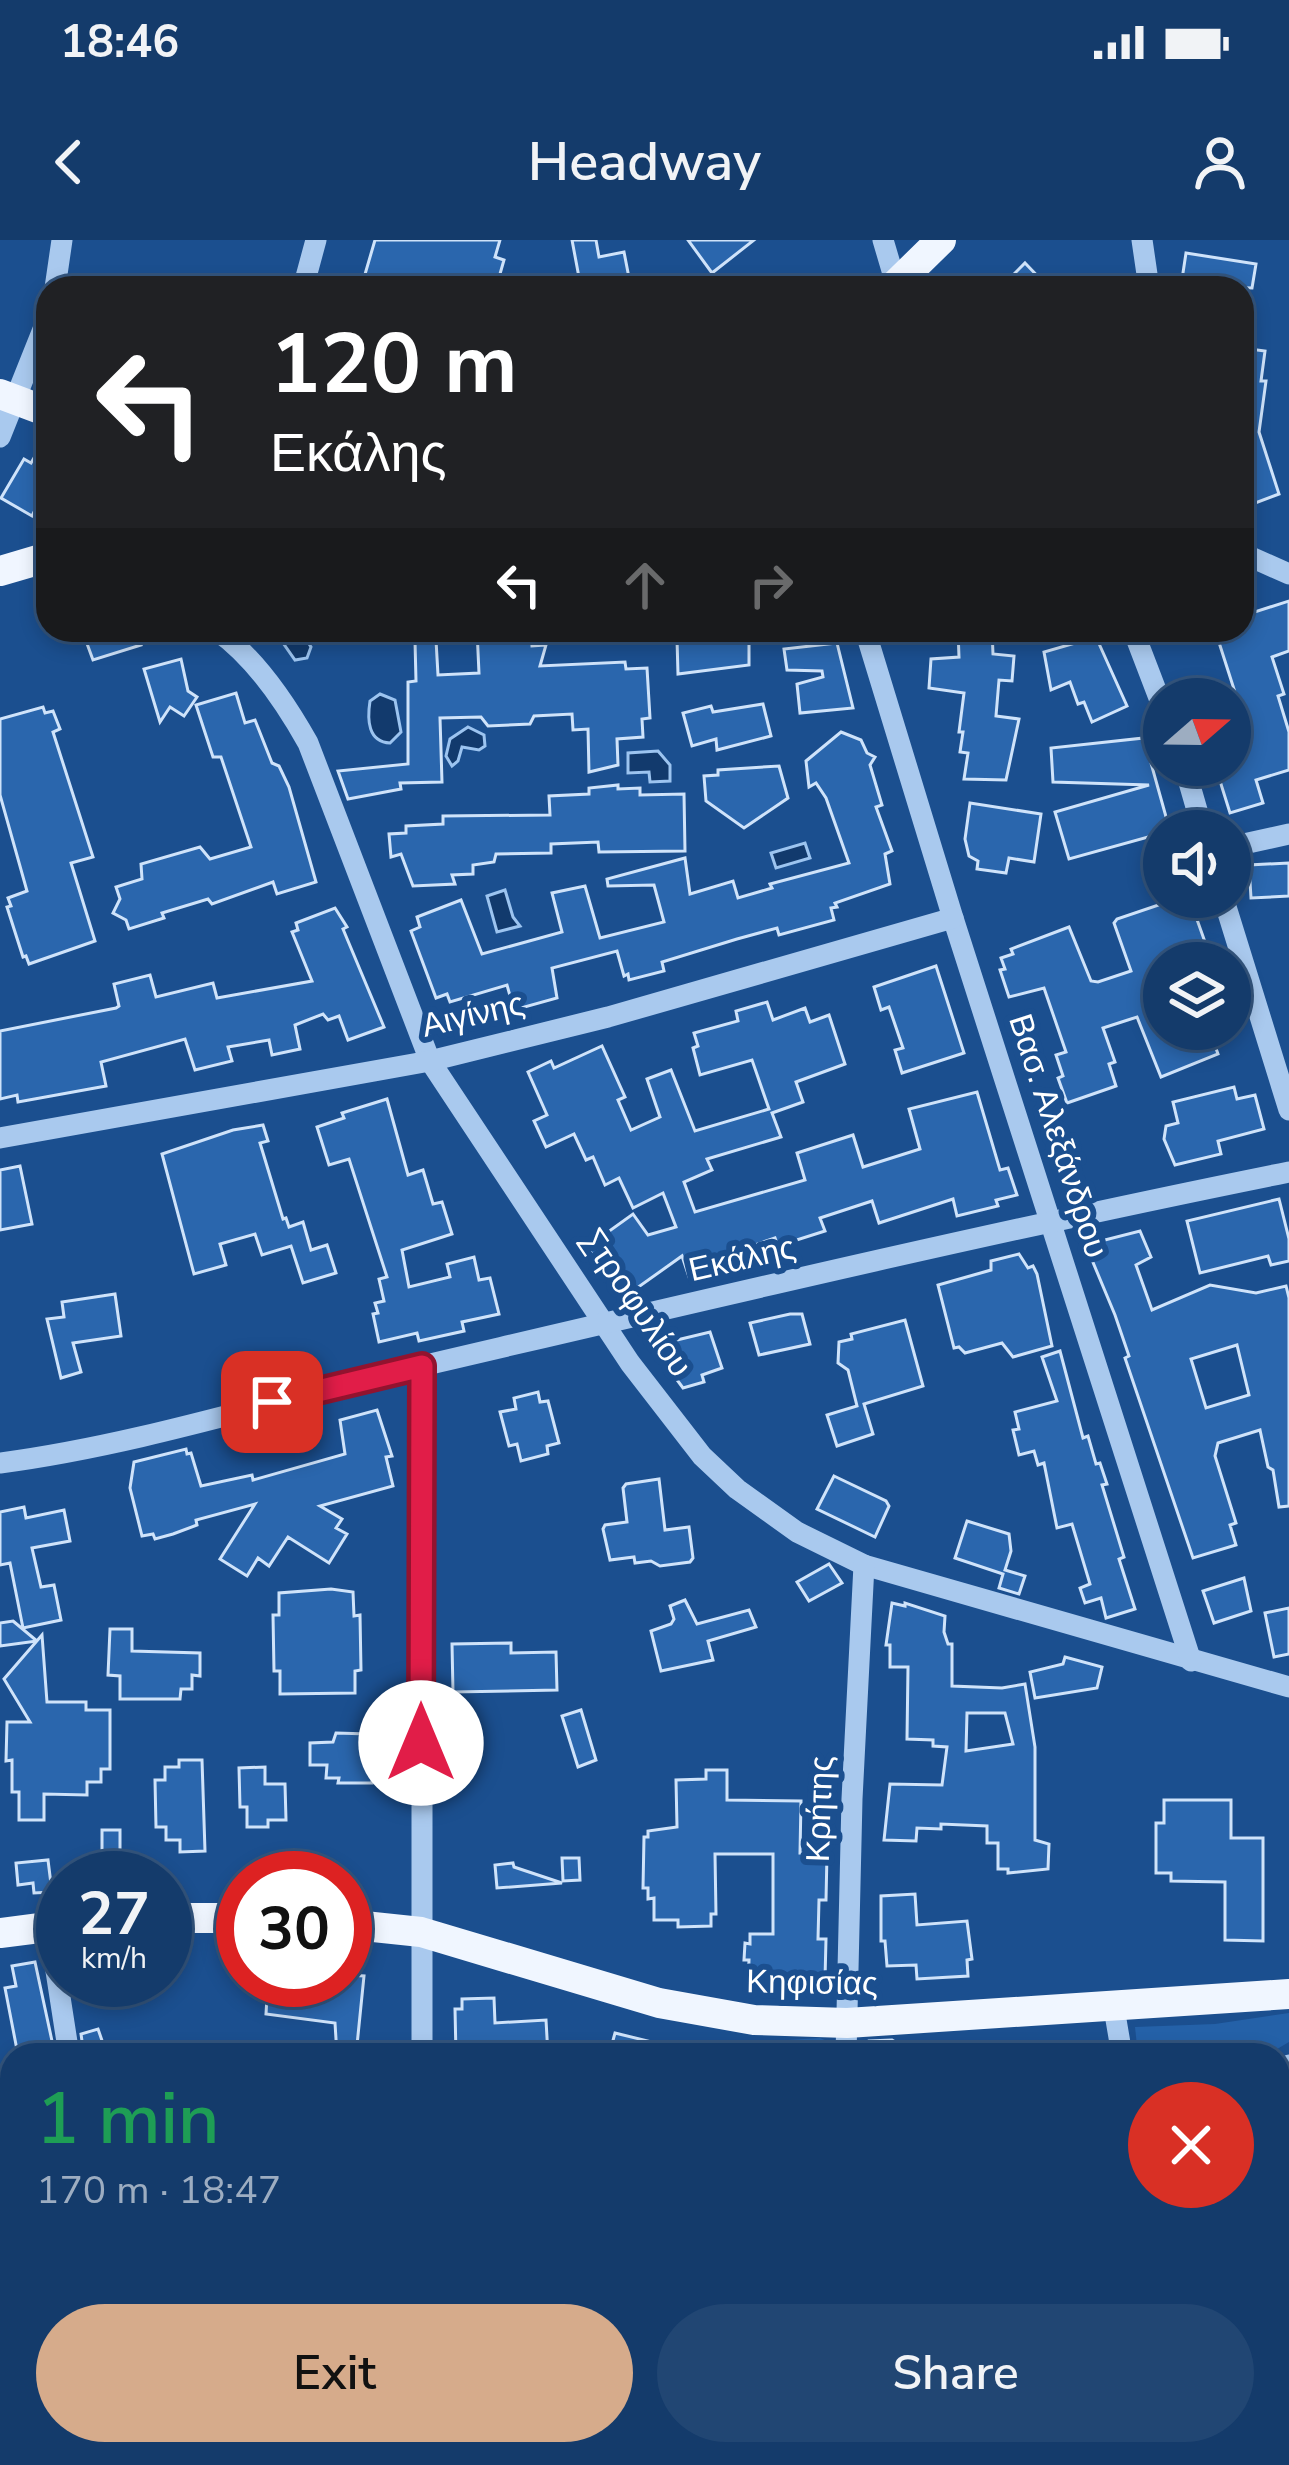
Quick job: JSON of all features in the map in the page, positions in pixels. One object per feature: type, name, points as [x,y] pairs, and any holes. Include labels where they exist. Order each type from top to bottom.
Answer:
[{"type":"main road","points":[[904,276],[941,240]]},
{"type":"main road","points":[[0,571],[36,560]]},
{"type":"main road","name":"Κηφισίας","points":[[372,1927],[421,1932],[677,2007],[754,2020],[847,2023],[1289,1994]]},
{"type":"main road","points":[[0,1933],[36,1928]]},
{"type":"street","points":[[57,276],[62,240]]},
{"type":"street","points":[[306,276],[316,240]]},
{"type":"street","points":[[883,240],[892,276]]},
{"type":"street","points":[[1142,240],[1147,276]]},
{"type":"street","points":[[0,437],[8,397],[36,341]]},
{"type":"street","points":[[1254,558],[1289,574]]},
{"type":"street","name":"Στροφυλίου","points":[[228,642],[265,679],[308,743],[430,1060],[667,1414],[737,1489],[797,1532],[864,1565],[1289,1688]]},
{"type":"street","name":"Βασ. Αλεξάνδρου","points":[[870,642],[1191,1661]]},
{"type":"street","points":[[1137,642],[1151,678]]},
{"type":"street","points":[[1251,842],[1289,834]]},
{"type":"street","name":"Αιγίνης","points":[[0,1138],[430,1060],[608,1017],[953,918]]},
{"type":"street","points":[[1230,918],[1289,1110]]},
{"type":"street","name":"Εκάλης","points":[[0,1463],[166,1430],[605,1323],[1289,1172]]},
{"type":"street","points":[[422,1366],[422,2043]]},
{"type":"street","name":"Κρήτης","points":[[846,2043],[864,1565]]},
{"type":"street","points":[[64,2007],[68,2043]]},
{"type":"street","points":[[1114,2008],[1120,2043]]},
{"type":"shaded area","points":[[282,642],[308,642],[307,658],[295,660]]},
{"type":"shaded area","points":[[380,694],[395,700],[401,732],[390,743],[377,739],[369,722],[370,701]]},
{"type":"shaded area","points":[[468,727],[484,735],[485,746],[479,750],[462,747],[452,766],[446,756],[450,739]]},
{"type":"shaded area","points":[[658,751],[670,765],[670,781],[650,782],[649,772],[628,773],[628,753]]},
{"type":"shaded area","points":[[805,843],[810,858],[776,868],[771,853]]},
{"type":"shaded area","points":[[505,890],[520,926],[497,932],[487,896]]},
{"type":"shaded area","points":[[1289,2013],[1289,2042],[1137,2043],[1135,2027],[1215,2024]]},
{"type":"shaded area","points":[[820,2038],[828,2043],[771,2043]]},
{"type":"building","points":[[375,240],[500,240],[495,257],[504,260],[499,276],[364,276]]},
{"type":"building","points":[[572,240],[596,240],[599,257],[624,252],[629,276],[579,276]]},
{"type":"building","points":[[688,240],[754,240],[712,273]]},
{"type":"building","points":[[1186,253],[1256,264],[1254,276],[1183,276]]},
{"type":"building","points":[[1025,263],[1037,276],[1012,276]]},
{"type":"building","points":[[1254,350],[1265,351],[1259,432],[1279,494],[1254,503]]},
{"type":"building","points":[[36,454],[32,516],[1,498],[24,459],[31,463]]},
{"type":"building","points":[[1289,601],[1289,651],[1272,657],[1284,694],[1278,696],[1289,732],[1289,770],[1256,780],[1263,803],[1229,810],[1222,786],[1251,786],[1251,678],[1230,678],[1219,642],[1254,642],[1254,612]]},
{"type":"building","points":[[86,642],[140,642],[141,645],[93,660]]},
{"type":"building","points":[[415,642],[436,642],[438,675],[479,673],[478,642],[546,645],[540,666],[625,662],[626,669],[647,668],[650,718],[642,719],[643,737],[617,739],[618,765],[589,772],[588,729],[573,730],[572,714],[534,716],[530,724],[488,726],[481,717],[440,718],[442,782],[400,783],[401,789],[348,799],[338,771],[408,764],[408,682],[416,681]]},
{"type":"building","points":[[677,642],[749,642],[749,665],[678,674]]},
{"type":"building","points":[[958,642],[992,642],[993,654],[1014,656],[1012,681],[999,680],[996,716],[1019,719],[1006,780],[964,779],[968,753],[960,752],[963,732],[959,732],[964,693],[929,688],[931,659],[959,657]]},
{"type":"building","points":[[1098,642],[1127,706],[1092,722],[1070,682],[1051,690],[1044,652]]},
{"type":"building","points":[[837,643],[853,708],[800,713],[797,684],[823,677],[822,671],[787,670],[784,649]]},
{"type":"building","points":[[181,659],[188,691],[197,697],[184,716],[170,707],[160,722],[144,669]]},
{"type":"building","points":[[236,693],[245,723],[255,720],[272,763],[279,766],[289,787],[316,882],[277,894],[273,882],[212,904],[208,899],[162,913],[164,918],[129,929],[126,920],[113,913],[120,899],[116,887],[142,879],[141,864],[200,847],[210,859],[251,847],[221,757],[213,757],[196,705]]},
{"type":"building","points":[[763,704],[771,736],[717,750],[716,739],[692,746],[683,713],[711,706],[713,712]]},
{"type":"building","points":[[43,707],[45,713],[53,711],[60,729],[53,732],[93,857],[71,863],[95,941],[29,964],[7,907],[11,906],[8,898],[27,891],[0,795],[0,719]]},
{"type":"building","points":[[841,732],[861,740],[867,753],[875,757],[870,765],[882,805],[876,807],[892,851],[885,854],[890,884],[835,903],[837,907],[831,908],[834,920],[779,935],[777,928],[737,939],[662,962],[664,971],[629,980],[617,951],[552,968],[557,998],[514,1010],[507,985],[450,1002],[447,994],[436,998],[411,931],[420,927],[417,917],[461,900],[482,954],[562,932],[552,893],[585,886],[600,938],[664,922],[654,885],[608,886],[607,879],[685,858],[690,894],[733,881],[738,898],[772,888],[770,884],[849,863],[826,798],[816,783],[809,787],[806,761]]},
{"type":"building","points":[[1143,738],[1143,785],[1053,782],[1051,748]]},
{"type":"building","points":[[779,766],[788,798],[744,828],[706,801],[704,776],[718,775],[718,770]]},
{"type":"building","points":[[618,785],[618,789],[640,788],[640,795],[684,794],[685,851],[599,852],[598,842],[551,844],[551,853],[496,854],[494,862],[473,865],[473,874],[452,875],[455,884],[413,886],[401,854],[391,857],[389,834],[406,833],[406,826],[443,824],[443,816],[550,815],[549,796],[589,794],[589,788]]},
{"type":"building","points":[[1146,786],[1157,786],[1164,810],[1143,810],[1143,838],[1069,859],[1055,812]]},
{"type":"building","points":[[970,803],[1041,814],[1034,862],[1009,858],[1006,873],[977,869],[978,861],[969,856],[965,839]]},
{"type":"building","points":[[1289,863],[1289,896],[1251,898],[1251,865]]},
{"type":"building","points":[[335,908],[347,927],[343,929],[384,1027],[348,1040],[339,1016],[328,1020],[323,1014],[295,1025],[300,1049],[272,1055],[269,1040],[228,1047],[232,1061],[195,1070],[185,1039],[101,1062],[106,1086],[18,1102],[17,1095],[0,1099],[0,1031],[116,1008],[114,984],[150,975],[156,997],[213,983],[217,998],[312,981],[292,932],[298,930],[296,923]]},
{"type":"building","points":[[1143,910],[1143,918],[1196,918],[1205,942],[1143,942],[1143,1032],[1137,1017],[1103,1028],[1115,1062],[1109,1064],[1116,1086],[1067,1103],[1056,1055],[1066,1052],[1044,988],[1009,997],[1001,958],[1013,954],[1011,949],[1069,927],[1091,981],[1131,971],[1114,923]]},
{"type":"building","points":[[936,966],[964,1053],[902,1073],[895,1050],[903,1048],[889,1007],[881,1010],[874,987]]},
{"type":"building","points":[[767,1002],[773,1020],[805,1008],[810,1022],[829,1015],[845,1064],[796,1082],[803,1102],[772,1113],[781,1137],[707,1159],[712,1170],[684,1182],[695,1212],[805,1180],[797,1153],[853,1135],[863,1167],[920,1149],[909,1109],[977,1092],[1000,1170],[1008,1168],[1017,1195],[996,1200],[998,1206],[957,1216],[953,1199],[879,1223],[872,1201],[820,1218],[825,1231],[778,1246],[775,1238],[737,1251],[739,1255],[713,1265],[716,1272],[694,1280],[682,1256],[623,1298],[587,1247],[633,1214],[648,1235],[676,1227],[663,1193],[633,1208],[619,1178],[605,1185],[593,1157],[586,1160],[574,1134],[546,1147],[534,1121],[547,1115],[528,1072],[551,1061],[554,1068],[602,1046],[625,1097],[618,1100],[631,1130],[660,1117],[647,1079],[671,1070],[695,1131],[769,1109],[752,1060],[700,1075],[693,1048],[698,1046],[694,1033],[738,1021],[736,1011]]},
{"type":"building","points":[[1150,1050],[1217,1050],[1218,1054],[1161,1077]]},
{"type":"building","points":[[1234,1087],[1237,1099],[1255,1095],[1264,1129],[1218,1141],[1221,1154],[1175,1165],[1164,1139],[1166,1126],[1178,1123],[1173,1102]]},
{"type":"building","points":[[387,1099],[408,1175],[423,1170],[433,1204],[442,1202],[452,1234],[402,1250],[409,1287],[450,1277],[447,1264],[474,1257],[479,1280],[490,1278],[499,1314],[462,1322],[464,1331],[419,1341],[417,1333],[379,1342],[373,1314],[378,1313],[375,1303],[384,1301],[379,1279],[387,1277],[349,1159],[329,1165],[317,1127],[344,1118],[342,1113]]},
{"type":"building","points":[[263,1125],[268,1141],[260,1143],[283,1219],[289,1227],[303,1222],[311,1250],[327,1245],[336,1273],[303,1283],[291,1246],[262,1255],[255,1234],[220,1244],[226,1265],[194,1274],[162,1154]]},
{"type":"building","points":[[20,1166],[32,1224],[0,1230],[0,1170]]},
{"type":"building","points":[[1279,1199],[1289,1261],[1271,1265],[1268,1256],[1200,1273],[1187,1221]]},
{"type":"building","points":[[1140,1231],[1151,1257],[1136,1265],[1152,1310],[1210,1285],[1256,1293],[1286,1286],[1289,1506],[1279,1507],[1260,1430],[1218,1443],[1215,1456],[1236,1523],[1230,1525],[1236,1545],[1193,1558],[1089,1244]],"holes":[[[1237,1345],[1249,1395],[1206,1408],[1191,1359]]]},
{"type":"building","points":[[1019,1254],[1037,1274],[1052,1346],[1013,1357],[1002,1343],[965,1353],[954,1348],[938,1285],[991,1270],[991,1261]]},
{"type":"building","points":[[115,1294],[121,1336],[73,1343],[81,1372],[61,1378],[47,1319],[64,1317],[62,1302]]},
{"type":"building","points":[[802,1314],[810,1344],[759,1355],[750,1323]]},
{"type":"building","points":[[905,1320],[923,1386],[864,1404],[873,1434],[837,1446],[827,1415],[857,1406],[848,1370],[838,1363],[839,1342],[852,1339],[851,1334]]},
{"type":"building","points":[[710,1332],[722,1368],[702,1375],[704,1382],[683,1388],[652,1346]]},
{"type":"building","points":[[1060,1351],[1083,1438],[1088,1436],[1107,1484],[1102,1485],[1135,1609],[1106,1618],[1101,1598],[1085,1603],[1080,1588],[1090,1584],[1072,1524],[1057,1528],[1044,1463],[1038,1465],[1034,1451],[1019,1455],[1013,1430],[1019,1429],[1015,1412],[1057,1401],[1042,1357]]},
{"type":"building","points":[[538,1392],[540,1402],[548,1401],[559,1443],[547,1446],[548,1454],[521,1461],[517,1444],[509,1446],[500,1412],[516,1409],[514,1398]]},
{"type":"building","points":[[377,1410],[392,1456],[386,1457],[393,1486],[320,1506],[342,1519],[336,1528],[347,1534],[329,1563],[288,1537],[269,1566],[258,1558],[247,1576],[220,1559],[255,1504],[196,1520],[197,1525],[173,1534],[155,1539],[153,1534],[142,1536],[130,1488],[134,1462],[186,1449],[201,1486],[252,1475],[253,1480],[345,1454],[340,1420]]},
{"type":"building","points":[[834,1476],[886,1501],[889,1506],[875,1537],[817,1509]]},
{"type":"building","points":[[659,1479],[665,1530],[689,1527],[693,1558],[660,1566],[651,1561],[635,1563],[634,1557],[610,1560],[603,1529],[627,1522],[623,1488]]},
{"type":"building","points":[[24,1507],[26,1518],[64,1510],[70,1541],[32,1548],[41,1587],[54,1585],[61,1620],[23,1628],[10,1563],[0,1565],[0,1512]]},
{"type":"building","points":[[967,1521],[1009,1534],[1011,1551],[1005,1570],[1025,1576],[1019,1594],[999,1588],[1003,1574],[955,1558]]},
{"type":"building","points":[[829,1564],[842,1583],[809,1601],[797,1582]]},
{"type":"building","points":[[1244,1578],[1251,1611],[1214,1623],[1203,1591]]},
{"type":"building","points":[[353,1592],[354,1616],[360,1615],[361,1670],[355,1671],[355,1693],[280,1694],[280,1671],[274,1671],[273,1615],[279,1615],[279,1593]]},
{"type":"building","points":[[685,1600],[697,1624],[749,1610],[756,1627],[708,1641],[713,1660],[661,1671],[651,1631],[671,1624],[670,1606]]},
{"type":"building","points":[[892,1603],[905,1603],[945,1616],[944,1632],[952,1644],[952,1686],[1025,1684],[1035,1747],[1035,1840],[1049,1844],[1048,1869],[1008,1873],[1008,1869],[998,1869],[998,1843],[987,1843],[987,1826],[941,1824],[941,1829],[917,1828],[916,1841],[884,1840],[890,1784],[942,1785],[947,1747],[933,1746],[933,1740],[907,1739],[908,1667],[890,1667],[890,1645],[886,1645]],"holes":[[[967,1713],[1005,1713],[1013,1744],[966,1751]]]},
{"type":"building","points":[[1289,1608],[1289,1654],[1274,1657],[1265,1613]]},
{"type":"building","points":[[13,1621],[37,1641],[0,1646],[0,1623]]},
{"type":"building","points":[[110,1629],[132,1629],[132,1651],[200,1653],[200,1676],[192,1675],[192,1689],[181,1689],[180,1699],[120,1699],[120,1676],[108,1675]]},
{"type":"building","points":[[42,1635],[47,1702],[86,1702],[86,1710],[110,1710],[110,1769],[101,1769],[101,1782],[87,1782],[87,1795],[44,1794],[44,1820],[19,1820],[19,1792],[12,1792],[12,1760],[6,1761],[7,1722],[30,1722],[4,1679]]},
{"type":"building","points":[[511,1643],[511,1653],[556,1652],[557,1690],[453,1692],[452,1644]]},
{"type":"building","points":[[1065,1657],[1102,1667],[1097,1688],[1035,1698],[1030,1672],[1063,1664]]},
{"type":"building","points":[[581,1710],[596,1760],[578,1767],[562,1716]]},
{"type":"building","points":[[336,1733],[368,1734],[372,1783],[338,1783],[339,1778],[326,1778],[327,1765],[310,1765],[310,1743],[333,1742]]},
{"type":"building","points":[[179,1760],[202,1760],[205,1851],[180,1851],[180,1840],[166,1840],[166,1827],[156,1827],[155,1780],[165,1780],[165,1767],[179,1767]]},
{"type":"building","points":[[265,1767],[265,1784],[285,1784],[286,1820],[268,1820],[268,1827],[247,1827],[247,1807],[240,1807],[239,1768]]},
{"type":"building","points":[[706,1770],[727,1770],[727,1800],[801,1801],[800,1853],[827,1854],[826,1900],[819,1900],[818,1939],[826,1939],[825,1979],[817,1979],[817,1992],[748,1989],[745,1943],[750,1944],[750,1934],[773,1934],[773,1854],[715,1854],[716,1914],[711,1914],[711,1926],[678,1927],[678,1920],[654,1920],[654,1898],[648,1899],[648,1888],[643,1888],[644,1837],[648,1831],[677,1827],[676,1780],[706,1779]]},
{"type":"building","points":[[1164,1800],[1231,1800],[1231,1838],[1263,1838],[1263,1941],[1225,1940],[1225,1882],[1171,1881],[1171,1873],[1156,1873],[1156,1823],[1164,1823]]},
{"type":"building","points":[[102,1830],[120,1830],[120,1851],[102,1851]]},
{"type":"building","points":[[562,1858],[579,1858],[580,1880],[563,1881]]},
{"type":"building","points":[[36,1861],[36,1893],[33,1883],[18,1885],[16,1863]]},
{"type":"building","points":[[513,1863],[562,1883],[497,1888],[495,1865]]},
{"type":"building","points":[[915,1894],[917,1925],[967,1921],[972,1959],[967,1960],[968,1976],[917,1979],[916,1965],[887,1966],[885,1941],[881,1941],[881,1896]]},
{"type":"building","points":[[35,1962],[36,2007],[44,2007],[52,2043],[16,2043],[5,1988],[16,1986],[12,1966]]},
{"type":"building","points":[[494,1998],[495,2023],[546,2020],[547,2043],[456,2043],[455,2009],[462,2009],[462,1999]]},
{"type":"building","points":[[266,2007],[361,2007],[357,2043],[336,2043],[335,2023],[266,2014]]},
{"type":"building","points":[[98,2029],[103,2043],[82,2043],[81,2034]]},
{"type":"building","points":[[615,2033],[648,2041],[647,2043],[612,2043]]},
{"type":"route","points":[[272,1402],[422,1366],[421,1743]]}]
